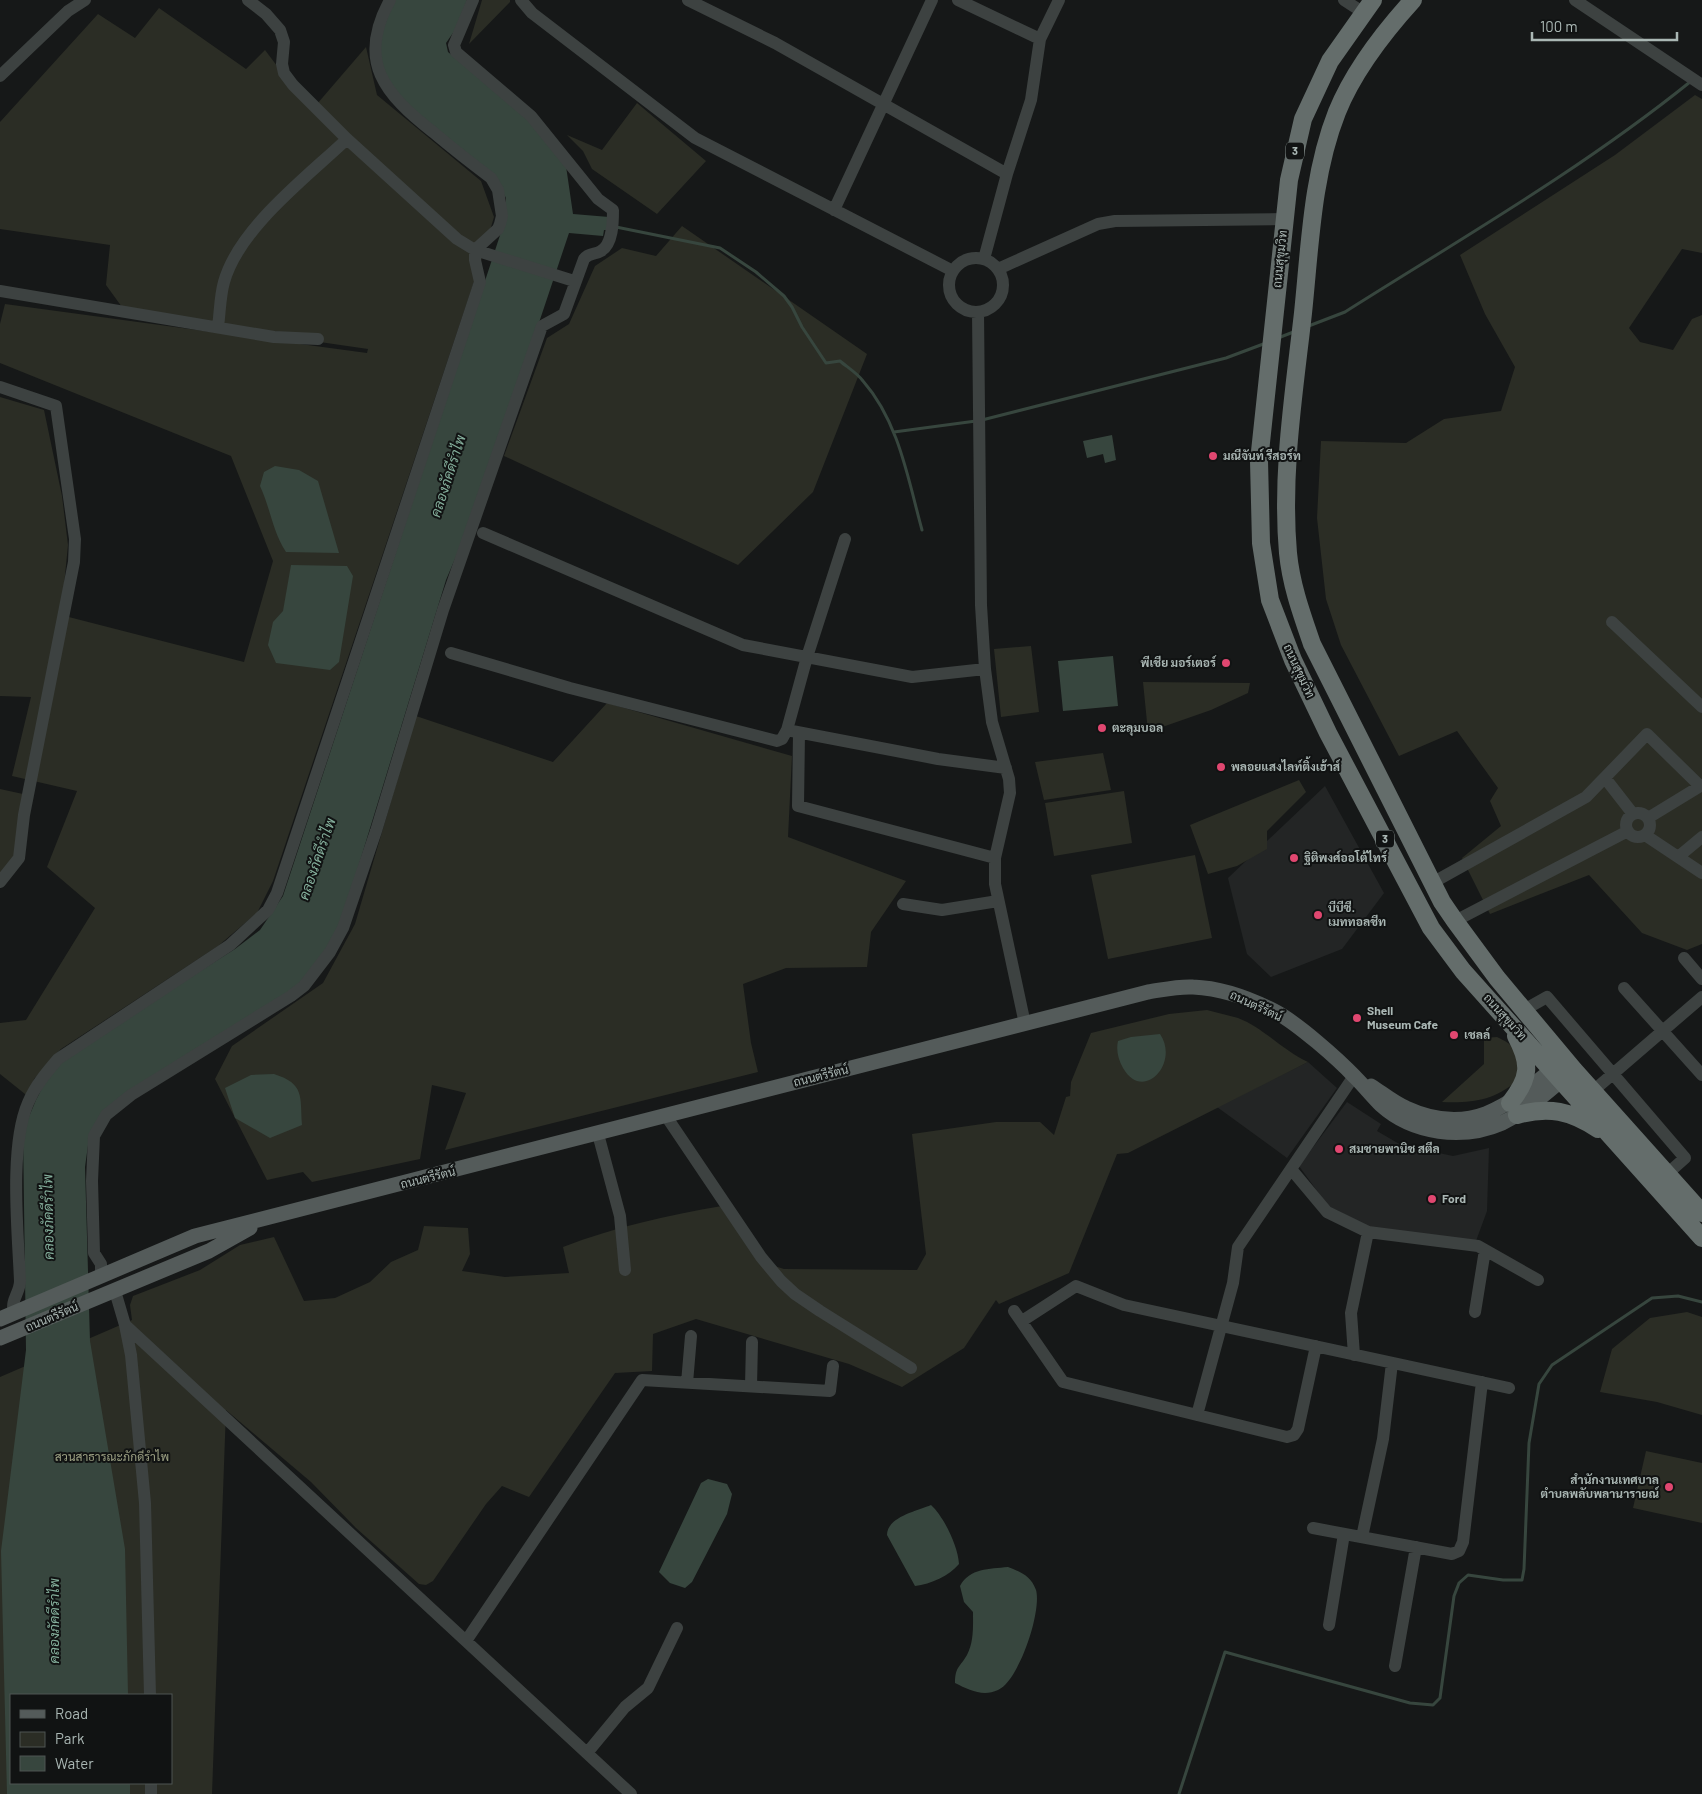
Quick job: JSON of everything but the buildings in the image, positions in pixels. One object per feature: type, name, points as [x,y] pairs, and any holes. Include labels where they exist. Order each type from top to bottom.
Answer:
[{"type":"highway","name":"ถนนสุขุมวิท","points":[[1413,0],[1394,21],[1360,67],[1338,112],[1323,160],[1314,213],[1288,454],[1285,507],[1288,556],[1298,601],[1312,644],[1432,883],[1455,921],[1471,945],[1524,1010],[1564,1070],[1617,1141],[1702,1238]]},
{"type":"highway","name":"ถนนสุขุมวิท","points":[[1368,7],[1330,61],[1303,119],[1289,180],[1259,461],[1262,543],[1270,600],[1293,660],[1328,733],[1358,786],[1431,928],[1463,971],[1506,1018],[1564,1070],[1593,1091],[1702,1213]]},
{"type":"highway","points":[[1358,786],[1377,773]]},
{"type":"highway","points":[[1506,1018],[1526,1058],[1527,1071],[1514,1109],[1546,1109],[1570,1113],[1617,1141]]},
{"type":"main road","name":"ถนนตรีรัตน์","points":[[0,1319],[195,1236],[1148,992],[1192,986],[1227,991],[1276,1012],[1354,1076],[1405,1108],[1442,1118],[1481,1116],[1514,1109],[1564,1070]]},
{"type":"main road","name":"ถนนตรีรัตน์","points":[[6,1336],[210,1251],[267,1219]]},
{"type":"street","points":[[0,76],[68,11],[85,0]]},
{"type":"street","points":[[248,0],[266,14],[280,30],[284,42],[281,52],[284,73],[293,85],[347,139],[457,239],[481,251],[569,279]]},
{"type":"street","points":[[14,1313],[12,1306],[20,1284],[17,1235],[18,1140],[27,1104],[40,1079],[58,1059],[230,945],[268,910],[277,893],[480,282],[475,260],[500,226],[502,216],[498,190],[491,178],[393,98],[383,81],[376,52],[377,35],[378,26],[390,0]]},
{"type":"street","points":[[101,1276],[101,1264],[94,1253],[92,1181],[94,1136],[106,1115],[132,1095],[304,986],[325,959],[343,928],[376,831],[443,610],[542,326],[564,314],[569,279],[586,255],[601,251],[609,243],[613,210],[598,199],[532,116],[456,52],[454,45],[473,0]]},
{"type":"street","points":[[688,0],[775,43],[1007,174]]},
{"type":"street","points":[[834,210],[932,0]]},
{"type":"street","points":[[958,0],[1040,39]]},
{"type":"street","points":[[984,259],[1007,174],[1031,100],[1040,39],[1059,0]]},
{"type":"street","points":[[1344,0],[1368,7]]},
{"type":"street","points":[[1574,0],[1702,85]]},
{"type":"street","points":[[526,2],[695,138],[953,271]]},
{"type":"street","points":[[218,327],[224,282],[237,251],[258,224],[347,139]]},
{"type":"street","points":[[998,269],[1106,222],[1285,219]]},
{"type":"street","points":[[969,259],[984,259],[998,269],[1002,278],[1003,289],[1000,298],[990,308],[978,312],[968,310],[953,300],[950,280],[953,271],[960,263],[969,259]]},
{"type":"street","points":[[0,291],[274,337],[318,339]]},
{"type":"street","points":[[978,312],[981,605],[985,669],[992,722],[1009,779],[1010,793],[996,858],[995,884],[1025,1024]]},
{"type":"street","points":[[0,387],[56,406],[75,539],[74,562],[28,796],[19,858],[0,882]]},
{"type":"street","points":[[483,532],[742,645],[912,677],[985,669]]},
{"type":"street","points":[[845,539],[807,657],[793,731],[798,806],[996,858]]},
{"type":"street","points":[[1612,622],[1702,707]]},
{"type":"street","points":[[451,654],[570,688],[767,740],[780,740],[793,731],[938,759],[1006,768]]},
{"type":"street","points":[[1432,883],[1586,797],[1647,734],[1701,786],[1648,818]]},
{"type":"street","points":[[1605,778],[1633,814]]},
{"type":"street","points":[[1645,835],[1650,825],[1648,818],[1641,813],[1633,814],[1626,823],[1628,831],[1637,837],[1645,835],[1702,873]]},
{"type":"street","points":[[1455,921],[1628,831]]},
{"type":"street","points":[[1678,857],[1702,837]]},
{"type":"street","points":[[903,904],[942,910],[998,901]]},
{"type":"street","points":[[1684,958],[1702,979]]},
{"type":"street","points":[[1624,988],[1702,1075]]},
{"type":"street","points":[[1524,1010],[1547,997],[1684,1158],[1668,1174]]},
{"type":"street","points":[[1593,1091],[1702,997]]},
{"type":"street","points":[[1197,1415],[1233,1283],[1238,1247],[1354,1076]]},
{"type":"street","points":[[666,1116],[761,1257],[781,1281],[795,1294],[820,1311],[911,1368]]},
{"type":"street","points":[[598,1134],[620,1216],[625,1270]]},
{"type":"street","points":[[1291,1169],[1327,1212],[1368,1232],[1468,1245],[1485,1250],[1538,1280]]},
{"type":"street","points":[[1354,1355],[1351,1313],[1368,1232]]},
{"type":"street","points":[[1475,1312],[1485,1250]]},
{"type":"street","points":[[1316,1346],[1298,1429],[1294,1435],[1287,1437],[1063,1382],[1018,1316],[1076,1286],[1124,1305],[1316,1346],[1354,1355],[1509,1388]]},
{"type":"street","points":[[114,1291],[125,1325],[131,1355],[145,1503],[150,1694]]},
{"type":"street","points":[[125,1325],[631,1794]]},
{"type":"street","points":[[687,1383],[691,1336]]},
{"type":"street","points":[[751,1386],[752,1342]]},
{"type":"street","points":[[1362,1537],[1383,1439],[1392,1363]]},
{"type":"street","points":[[466,1641],[642,1380],[830,1391],[832,1366]]},
{"type":"street","points":[[1313,1528],[1452,1554],[1459,1551],[1463,1542],[1482,1382]]},
{"type":"street","points":[[1329,1625],[1344,1534]]},
{"type":"street","points":[[1395,1666],[1416,1547]]},
{"type":"street","points":[[587,1753],[625,1707],[648,1688],[677,1628]]},
{"type":"shaded area","points":[[1325,786],[1384,893],[1342,949],[1271,977],[1247,954],[1228,878]]},
{"type":"shaded area","points":[[1308,1062],[1337,1088],[1287,1158],[1217,1107]]},
{"type":"shaded area","points":[[1347,1102],[1381,1124],[1377,1131],[1401,1145],[1453,1156],[1489,1148],[1487,1211],[1476,1241],[1369,1227],[1328,1206],[1299,1166]]},
{"type":"green space","points":[[482,0],[510,0],[510,2],[469,44]]},
{"type":"green space","points":[[159,8],[246,69],[265,50],[311,111],[366,47],[377,95],[481,181],[494,217],[481,261],[273,881],[257,913],[218,946],[61,1049],[34,1079],[30,1098],[0,1074],[0,1023],[26,1020],[95,908],[47,867],[77,791],[12,776],[31,697],[0,696],[0,397],[44,410],[62,496],[68,545],[61,615],[244,662],[273,561],[231,456],[0,363],[0,324],[5,304],[367,353],[368,349],[127,314],[106,285],[110,245],[0,229],[0,122],[98,14],[135,38]]},
{"type":"green space","points":[[1695,95],[1702,99],[1702,253],[1682,249],[1629,328],[1640,342],[1673,350],[1692,319],[1702,315],[1702,944],[1687,950],[1642,933],[1589,875],[1490,914],[1462,858],[1501,826],[1490,801],[1498,788],[1457,731],[1399,756],[1341,645],[1326,599],[1317,518],[1321,441],[1406,443],[1444,419],[1501,411],[1515,367],[1485,314],[1460,255],[1615,155]]},
{"type":"green space","points":[[637,103],[706,161],[657,214],[592,169],[583,151],[567,135],[602,150]]},
{"type":"green space","points":[[682,226],[867,354],[813,492],[738,565],[504,456],[547,338],[569,324],[595,266],[622,248],[656,256]]},
{"type":"green space","points":[[1031,646],[1039,712],[1001,717],[994,649]]},
{"type":"green space","points":[[1143,682],[1250,683],[1248,693],[1211,710],[1148,732]]},
{"type":"green space","points":[[607,703],[792,756],[788,837],[906,881],[871,932],[867,967],[786,968],[743,984],[751,1043],[758,1072],[445,1150],[466,1093],[432,1085],[420,1159],[312,1182],[303,1172],[267,1180],[215,1079],[232,1046],[323,983],[355,924],[416,716],[553,762]]},
{"type":"green space","points":[[1103,753],[1111,790],[1044,800],[1035,762]]},
{"type":"green space","points":[[1299,780],[1306,792],[1267,831],[1267,849],[1237,866],[1208,874],[1190,825]]},
{"type":"green space","points":[[0,789],[23,794],[15,856],[0,877]]},
{"type":"green space","points":[[1124,791],[1132,843],[1054,856],[1045,803]]},
{"type":"green space","points":[[1195,855],[1212,938],[1108,959],[1091,875]]},
{"type":"green space","name":"สวนสาธารณะภักดีรำไพ","points":[[1207,1010],[1247,1022],[1290,1052],[1308,1062],[1128,1153],[1117,1154],[1069,1273],[999,1304],[996,1300],[964,1348],[902,1387],[849,1364],[696,1319],[653,1334],[652,1371],[615,1373],[529,1497],[502,1486],[486,1504],[433,1581],[426,1585],[419,1584],[356,1528],[311,1482],[226,1410],[212,1794],[0,1794],[0,1377],[132,1320],[130,1305],[133,1296],[200,1270],[240,1245],[274,1237],[304,1301],[335,1298],[370,1282],[391,1262],[418,1250],[424,1226],[468,1228],[470,1254],[462,1271],[505,1277],[569,1273],[563,1247],[602,1233],[642,1222],[722,1206],[762,1262],[784,1269],[917,1270],[926,1254],[912,1134],[996,1122],[1040,1122],[1054,1135],[1066,1097],[1070,1096],[1071,1082],[1091,1033],[1169,1014]]},
{"type":"green space","points":[[1497,1037],[1511,1045],[1518,1054],[1517,1081],[1490,1097],[1473,1101],[1442,1102],[1484,1064],[1484,1038]]},
{"type":"green space","points":[[1687,1312],[1702,1317],[1702,1415],[1657,1402],[1600,1392],[1612,1349],[1650,1318]]},
{"type":"green space","points":[[1646,1451],[1702,1463],[1702,1523],[1633,1508]]},
{"type":"water","name":"คลองภัคดีรำไพ","points":[[394,0],[467,0],[455,30],[446,43],[448,52],[531,119],[566,166],[573,214],[609,217],[608,230],[604,230],[603,236],[569,233],[479,502],[446,580],[341,923],[321,957],[291,993],[119,1098],[89,1138],[85,1167],[90,1341],[125,1549],[128,1694],[10,1694],[10,1784],[130,1784],[130,1794],[7,1794],[1,1551],[26,1350],[23,1131],[52,1069],[85,1044],[235,949],[260,930],[283,896],[506,217],[506,198],[497,181],[402,102],[383,74],[379,41]]},
{"type":"water","points":[[1112,435],[1116,460],[1105,463],[1103,454],[1087,458],[1083,441]]},
{"type":"water","points":[[275,466],[299,470],[318,481],[339,553],[286,552],[281,544],[260,486],[264,472]]},
{"type":"water","points":[[291,565],[347,566],[353,576],[339,662],[330,670],[276,663],[268,645],[273,622],[283,611]]},
{"type":"water","points":[[1113,656],[1118,706],[1063,711],[1058,661]]},
{"type":"water","points":[[1160,1034],[1165,1045],[1162,1067],[1149,1080],[1140,1082],[1131,1078],[1120,1061],[1117,1051],[1118,1041],[1131,1037]]},
{"type":"water","points":[[274,1074],[291,1082],[299,1092],[302,1125],[270,1138],[235,1118],[225,1088],[251,1075]]},
{"type":"water","points":[[708,1479],[727,1484],[732,1494],[727,1514],[692,1582],[685,1588],[670,1583],[659,1572],[701,1483]]},
{"type":"water","points":[[931,1505],[950,1532],[959,1564],[939,1579],[915,1586],[887,1535],[888,1529],[897,1519],[904,1515]]},
{"type":"water","points":[[1008,1567],[1021,1573],[1034,1585],[1037,1600],[1036,1613],[1027,1644],[1014,1674],[998,1690],[987,1693],[976,1692],[955,1683],[957,1670],[969,1650],[973,1628],[973,1612],[964,1602],[960,1586],[969,1576],[981,1570]]},
{"type":"waterway","points":[[1306,327],[1345,312],[1521,202],[1607,144],[1690,82]]},
{"type":"waterway","points":[[616,227],[720,248],[756,272],[784,296],[826,363],[840,361],[861,378],[875,397],[894,433],[901,452],[922,530]]},
{"type":"waterway","points":[[1278,338],[1296,331]]},
{"type":"waterway","points":[[982,420],[1226,358],[1266,343]]},
{"type":"waterway","points":[[894,432],[976,421]]},
{"type":"waterway","points":[[1179,1794],[1225,1652],[1410,1703],[1433,1705],[1440,1698],[1454,1596],[1459,1583],[1468,1575],[1503,1580],[1522,1580],[1529,1443],[1539,1384],[1552,1365],[1652,1298],[1678,1296],[1702,1302]]},
{"type":"place","name":"มณีจันท์ รีสอร์ท","points":[[1213,456]]},
{"type":"place","name":"พีเชีย มอร์เตอร์","points":[[1226,663]]},
{"type":"place","name":"ตะลุมบอล","points":[[1102,728]]},
{"type":"place","name":"พลอยแสงไลท์ติ้งเฮ้าส์","points":[[1221,767]]},
{"type":"place","name":"ฐิติพงศ์ออโต้ไทร์","points":[[1294,858]]},
{"type":"place","name":"บีบีซี. เมททอลชีท","points":[[1318,915]]},
{"type":"place","name":"Shell Museum Cafe","points":[[1357,1018]]},
{"type":"place","name":"เชลล์","points":[[1454,1035]]},
{"type":"place","name":"สมชายพานิช สตีล","points":[[1339,1149]]},
{"type":"place","name":"Ford","points":[[1432,1199]]},
{"type":"place","name":"สำนักงานเทศบาล ตำบลพลับพลานารายณ์","points":[[1669,1487]]}]
